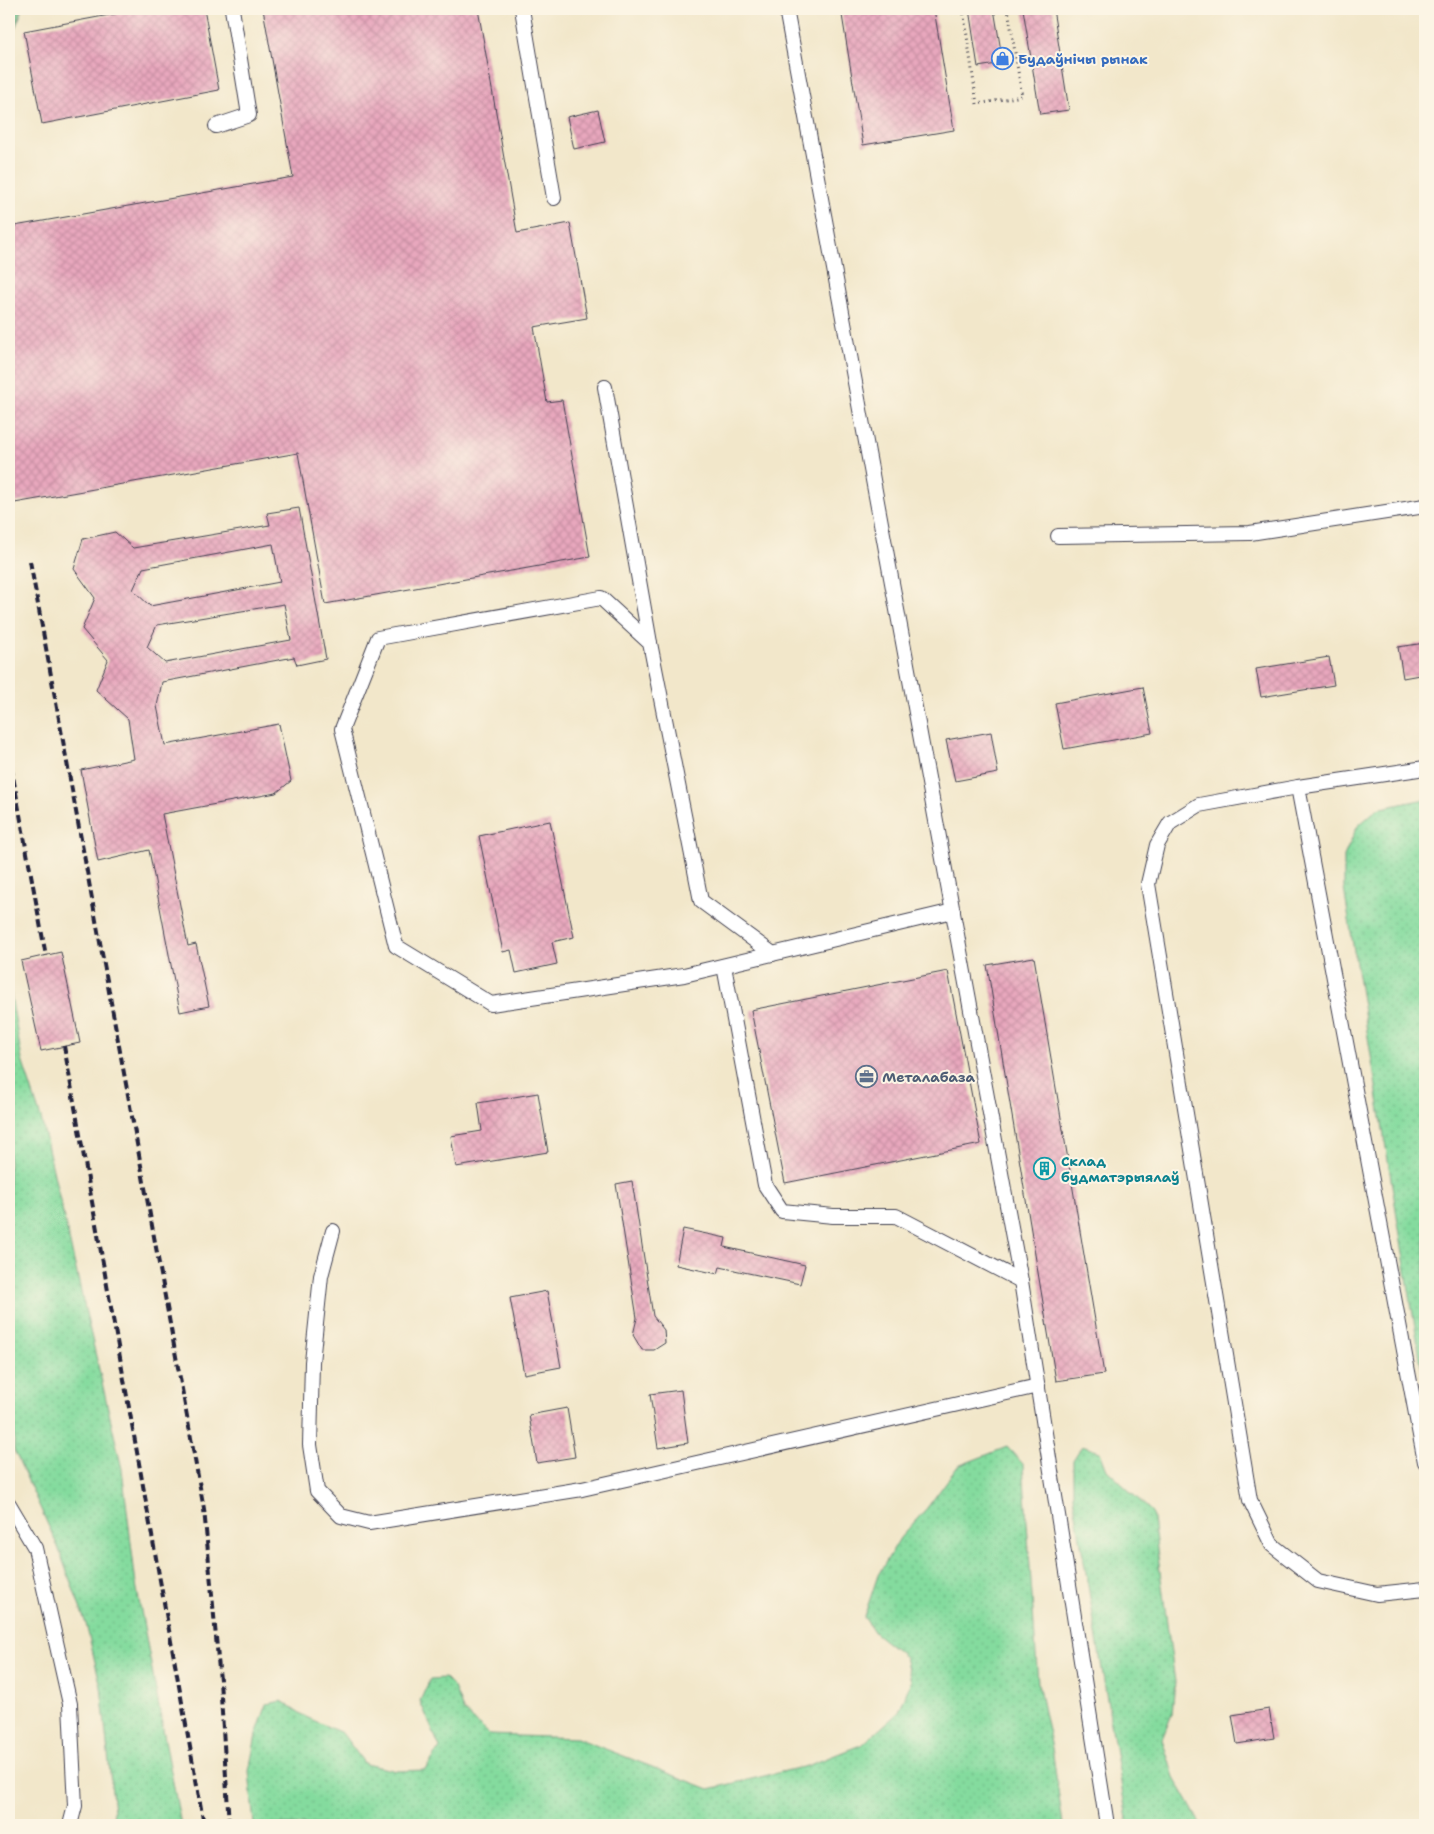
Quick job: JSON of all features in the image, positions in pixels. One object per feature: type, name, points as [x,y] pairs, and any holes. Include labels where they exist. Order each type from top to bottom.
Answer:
[{"type":"lane","points":[[216,126],[250,115],[232,9]]},
{"type":"lane","points":[[522,9],[554,198]]},
{"type":"lane","points":[[786,9],[1021,1281],[1107,1825]]},
{"type":"lane","points":[[605,388],[650,643],[701,901],[773,954]]},
{"type":"lane","points":[[1058,536],[1250,533],[1425,506]]},
{"type":"lane","points":[[650,643],[601,598],[378,638],[342,729],[396,946],[491,1004],[684,976],[954,911]]},
{"type":"lane","points":[[1425,768],[1298,787],[1199,806],[1170,822],[1157,845],[1148,884],[1250,1500],[1272,1545],[1318,1581],[1377,1594],[1425,1589]]},
{"type":"lane","points":[[1298,787],[1425,1462]]},
{"type":"lane","points":[[724,966],[765,1185],[782,1211],[833,1216],[896,1216],[1021,1281]]},
{"type":"lane","points":[[333,1231],[321,1276],[312,1362],[310,1445],[317,1491],[341,1516],[369,1523],[582,1489],[1038,1386]]},
{"type":"lane","points":[[9,1504],[35,1548],[70,1704],[75,1806],[70,1825]]},
{"type":"path","points":[[963,9],[977,104],[1022,96],[1008,9]]},
{"type":"green space","points":[[9,9],[23,9],[9,43]]},
{"type":"green space","points":[[1425,799],[1425,1389],[1344,889],[1344,856],[1357,827],[1377,809]]},
{"type":"green space","points":[[9,983],[22,1060],[41,1118],[122,1469],[136,1584],[181,1825],[112,1825],[114,1811],[101,1687],[86,1624],[58,1547],[14,1450],[15,1393],[9,1372]]},
{"type":"green space","points":[[1082,1446],[1100,1452],[1107,1470],[1152,1512],[1175,1682],[1172,1714],[1162,1739],[1174,1777],[1201,1825],[1128,1825],[1073,1496],[1073,1460]]},
{"type":"green space","points":[[1007,1447],[1023,1464],[1038,1684],[1052,1748],[1063,1825],[254,1825],[249,1771],[256,1735],[267,1704],[282,1701],[306,1717],[342,1733],[365,1764],[397,1771],[425,1770],[440,1748],[420,1701],[430,1679],[445,1678],[454,1687],[463,1710],[489,1735],[577,1738],[709,1789],[807,1766],[863,1744],[899,1712],[911,1681],[905,1657],[875,1633],[864,1617],[878,1575],[900,1538],[927,1508],[958,1466]]},
{"type":"building","points":[[141,9],[204,9],[219,90],[42,124],[24,31]]},
{"type":"building","points":[[263,9],[478,9],[517,233],[570,223],[587,318],[534,327],[547,402],[562,400],[590,557],[325,604],[298,453],[9,504],[9,227],[293,177]]},
{"type":"building","points":[[841,9],[934,9],[954,130],[863,145]]},
{"type":"building","points":[[969,9],[994,9],[1003,63],[978,67]]},
{"type":"building","points":[[1023,9],[1053,9],[1069,110],[1040,114]]},
{"type":"building","points":[[598,110],[605,142],[574,149],[567,117]]},
{"type":"building","points":[[299,508],[326,659],[297,665],[294,657],[162,682],[157,706],[165,745],[279,724],[291,781],[276,793],[162,814],[188,946],[196,944],[209,1006],[180,1012],[149,850],[98,862],[81,770],[134,759],[128,719],[96,690],[108,660],[82,629],[95,598],[74,569],[83,539],[115,532],[133,548],[270,525],[267,513]],"holes":[[[273,544],[280,582],[150,606],[133,590],[143,568]],[[284,604],[291,640],[165,663],[147,647],[157,625]]]},
{"type":"building","points":[[1425,643],[1425,674],[1403,678],[1398,647]]},
{"type":"building","points":[[1329,657],[1334,685],[1261,697],[1256,669]]},
{"type":"building","points":[[1143,687],[1152,733],[1064,749],[1055,703]]},
{"type":"building","points":[[991,732],[998,773],[955,781],[946,740]]},
{"type":"building","points":[[550,821],[574,937],[552,942],[557,964],[516,973],[511,950],[503,952],[479,836]]},
{"type":"building","points":[[61,952],[80,1043],[41,1051],[21,961]]},
{"type":"building","name":"Склад будматэрыялаў","points":[[1034,957],[1104,1374],[1056,1381],[987,965]]},
{"type":"building","name":"Металабаза","points":[[948,971],[981,1144],[785,1183],[751,1010]]},
{"type":"building","points":[[538,1093],[548,1152],[456,1167],[451,1136],[482,1131],[478,1103]]},
{"type":"building","points":[[632,1181],[653,1316],[664,1330],[665,1343],[654,1350],[642,1350],[633,1335],[637,1318],[616,1184]]},
{"type":"building","points":[[683,1229],[726,1238],[724,1247],[805,1265],[800,1284],[720,1267],[718,1274],[676,1265]]},
{"type":"building","points":[[547,1291],[561,1367],[524,1374],[510,1298]]},
{"type":"building","points":[[681,1390],[688,1443],[658,1448],[650,1394]]},
{"type":"building","points":[[567,1408],[575,1457],[537,1463],[529,1415]]},
{"type":"building","points":[[1269,1709],[1274,1738],[1237,1744],[1232,1715]]},
{"type":"railway","points":[[30,561],[204,1509],[220,1680],[229,1825]]},
{"type":"railway","points":[[9,755],[46,956]]},
{"type":"railway","points":[[64,1046],[204,1825]]},
{"type":"place","name":"Будаўнічы рынак","points":[[1002,59]]},
{"type":"place","name":"Металабаза","points":[[866,1077]]},
{"type":"place","name":"Склад будматэрыялаў","points":[[1045,1169]]}]
